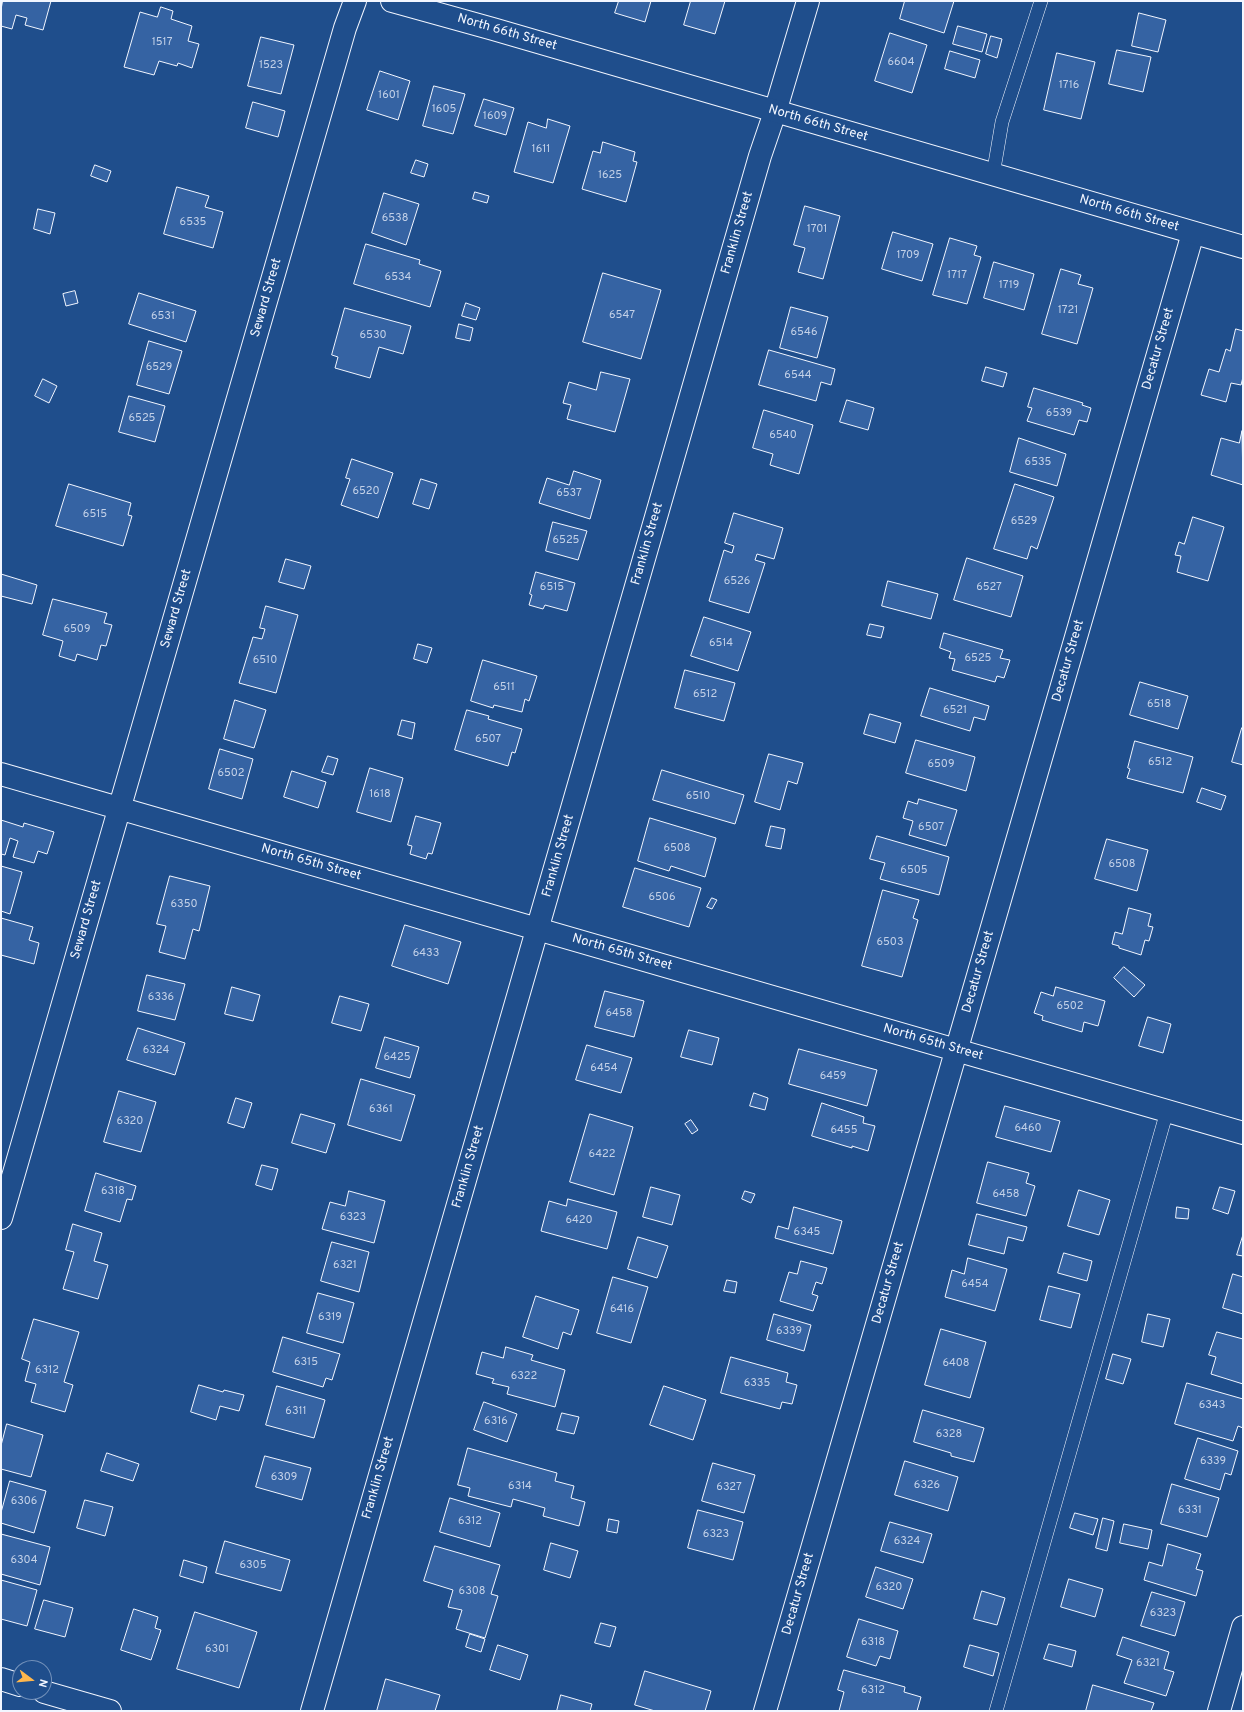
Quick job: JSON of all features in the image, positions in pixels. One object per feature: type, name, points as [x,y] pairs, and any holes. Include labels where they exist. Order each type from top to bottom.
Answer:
[{"type":"street","name":"Seward Street","points":[[1,1218],[345,28],[355,1]]},
{"type":"street","name":"North 66th Street","points":[[392,1],[493,28],[775,112],[1243,247]]},
{"type":"street","name":"Franklin Street","points":[[312,1711],[760,156],[775,112],[808,1]]},
{"type":"street","name":"Decatur Street","points":[[765,1711],[1193,233]]},
{"type":"street","name":"North 65th Street","points":[[1,774],[1243,1133]]},
{"type":"street","points":[[1219,1711],[1243,1627]]},
{"type":"street","points":[[1,1680],[12,1683]]},
{"type":"street","points":[[52,1694],[110,1711]]},
{"type":"lane","points":[[993,175],[1002,122],[1041,1]]},
{"type":"lane","points":[[996,1711],[1166,1111]]},
{"type":"building","points":[[3,1],[51,1],[43,30],[25,25],[27,18],[16,15],[12,29],[1,26],[1,10]]},
{"type":"building","points":[[619,1],[651,1],[645,22],[615,13]]},
{"type":"building","points":[[691,1],[725,1],[715,34],[684,25]]},
{"type":"building","points":[[905,1],[954,1],[944,33],[900,19]]},
{"type":"building","points":[[161,7],[173,11],[171,19],[192,26],[188,41],[199,44],[192,68],[178,63],[177,66],[159,61],[154,75],[124,67],[140,12],[157,17]]},
{"type":"building","points":[[1139,13],[1166,20],[1158,52],[1132,46]]},
{"type":"building","points":[[958,26],[987,34],[982,52],[953,44]]},
{"type":"building","points":[[890,33],[927,45],[912,93],[875,81]]},
{"type":"building","points":[[991,36],[1002,39],[997,58],[986,54]]},
{"type":"building","points":[[261,37],[294,45],[281,94],[248,86]]},
{"type":"building","points":[[1117,50],[1151,57],[1143,92],[1109,84]]},
{"type":"building","points":[[950,51],[980,60],[975,78],[945,69]]},
{"type":"building","points":[[1057,53],[1095,62],[1081,119],[1044,110]]},
{"type":"building","points":[[380,71],[410,81],[398,120],[367,110]]},
{"type":"building","points":[[434,86],[465,94],[453,134],[423,126]]},
{"type":"building","points":[[484,99],[514,108],[506,135],[475,126]]},
{"type":"building","points":[[253,102],[285,111],[278,137],[246,128]]},
{"type":"building","points":[[548,119],[570,126],[553,183],[514,172],[528,122],[546,128]]},
{"type":"building","points":[[603,142],[635,152],[633,161],[637,162],[626,202],[582,189],[593,151],[600,153]]},
{"type":"building","points":[[416,160],[428,164],[424,177],[411,173]]},
{"type":"building","points":[[95,165],[111,171],[107,182],[91,176]]},
{"type":"building","points":[[177,187],[209,196],[205,207],[223,212],[213,248],[164,234]]},
{"type":"building","points":[[475,192],[489,196],[487,203],[473,199]]},
{"type":"building","points":[[384,193],[419,204],[406,245],[372,233]]},
{"type":"building","points":[[805,206],[840,216],[823,279],[798,272],[805,248],[794,245]]},
{"type":"building","points":[[38,209],[55,213],[50,234],[34,229]]},
{"type":"building","points":[[893,232],[933,244],[922,281],[882,269]]},
{"type":"building","points":[[950,238],[977,246],[974,255],[981,257],[967,304],[933,295]]},
{"type":"building","points":[[366,244],[420,260],[419,264],[441,271],[430,307],[354,284]]},
{"type":"building","points":[[994,262],[1034,274],[1024,310],[984,298]]},
{"type":"building","points":[[1061,269],[1081,275],[1078,284],[1093,288],[1077,344],[1042,334]]},
{"type":"building","points":[[603,273],[661,290],[641,359],[583,342]]},
{"type":"building","points":[[75,291],[78,303],[66,306],[63,294]]},
{"type":"building","points":[[139,293],[196,311],[186,342],[129,324]]},
{"type":"building","points":[[466,303],[480,308],[476,320],[462,316]]},
{"type":"building","points":[[791,307],[828,317],[817,358],[780,348]]},
{"type":"building","points":[[345,308],[411,326],[403,354],[379,347],[370,378],[335,368],[338,357],[332,355]]},
{"type":"building","points":[[459,324],[473,328],[470,341],[456,338]]},
{"type":"building","points":[[1236,329],[1243,331],[1243,377],[1241,385],[1231,383],[1226,402],[1201,395],[1209,369],[1219,372],[1226,349],[1230,351]]},
{"type":"building","points":[[149,341],[182,351],[169,394],[137,385]]},
{"type":"building","points":[[769,350],[835,369],[831,385],[821,382],[816,401],[759,385]]},
{"type":"building","points":[[986,367],[1007,373],[1003,387],[982,381]]},
{"type":"building","points":[[601,372],[630,379],[615,432],[567,419],[571,405],[563,403],[569,382],[596,390]]},
{"type":"building","points":[[43,379],[57,386],[49,403],[35,396]]},
{"type":"building","points":[[1034,388],[1083,403],[1082,405],[1091,408],[1087,422],[1079,420],[1074,435],[1027,421],[1032,408],[1028,407]]},
{"type":"building","points":[[129,396],[165,406],[155,442],[119,432]]},
{"type":"building","points":[[847,400],[874,408],[868,430],[840,422]]},
{"type":"building","points":[[764,410],[813,425],[799,474],[770,465],[773,454],[753,448]]},
{"type":"building","points":[[1242,431],[1243,485],[1211,475],[1221,438],[1239,443]]},
{"type":"building","points":[[1019,438],[1066,454],[1057,486],[1010,472]]},
{"type":"building","points":[[352,459],[393,473],[378,518],[341,505],[350,479],[346,478]]},
{"type":"building","points":[[574,471],[601,480],[590,519],[539,503],[547,478],[569,485]]},
{"type":"building","points":[[421,479],[437,484],[429,509],[413,504]]},
{"type":"building","points":[[69,484],[131,503],[128,515],[132,516],[123,546],[56,526]]},
{"type":"building","points":[[1015,484],[1054,497],[1037,549],[1031,546],[1027,559],[994,549]]},
{"type":"building","points":[[734,513],[783,528],[774,559],[757,554],[755,560],[765,563],[749,613],[709,601],[724,550],[732,553],[734,546],[725,543]]},
{"type":"building","points":[[1193,517],[1224,527],[1208,581],[1177,572],[1181,556],[1175,555],[1179,542],[1184,544]]},
{"type":"building","points":[[553,522],[587,531],[578,560],[546,551]]},
{"type":"building","points":[[967,558],[1023,576],[1011,617],[954,600]]},
{"type":"building","points":[[286,559],[311,566],[304,589],[279,582]]},
{"type":"building","points":[[536,572],[575,583],[567,611],[545,605],[543,609],[529,605],[532,595],[530,594]]},
{"type":"building","points":[[1,574],[37,585],[32,604],[1,596]]},
{"type":"building","points":[[888,581],[938,594],[931,619],[882,606]]},
{"type":"building","points":[[53,599],[107,613],[104,623],[112,625],[106,646],[101,645],[97,660],[77,654],[75,661],[59,656],[63,641],[43,635]]},
{"type":"building","points":[[266,606],[298,615],[276,693],[239,683],[253,637],[262,639],[265,629],[260,628]]},
{"type":"building","points":[[704,617],[751,632],[738,671],[691,656]]},
{"type":"building","points":[[870,624],[884,627],[881,638],[867,635]]},
{"type":"building","points":[[944,633],[1003,650],[1000,658],[1010,660],[1004,678],[997,676],[995,682],[952,670],[955,659],[949,658],[951,652],[940,648]]},
{"type":"building","points":[[418,644],[432,648],[427,663],[414,659]]},
{"type":"building","points":[[483,660],[537,676],[529,701],[525,699],[522,712],[494,705],[493,708],[471,701]]},
{"type":"building","points":[[685,670],[735,683],[724,721],[675,708]]},
{"type":"building","points":[[1140,682],[1188,696],[1178,729],[1130,715]]},
{"type":"building","points":[[930,688],[989,706],[985,720],[974,717],[970,731],[921,716]]},
{"type":"building","points":[[235,700],[266,710],[254,748],[224,739]]},
{"type":"building","points":[[467,710],[489,716],[488,719],[522,729],[515,753],[512,752],[508,766],[455,750]]},
{"type":"building","points":[[870,714],[901,723],[895,743],[864,734]]},
{"type":"building","points":[[402,720],[415,723],[412,739],[398,735]]},
{"type":"building","points":[[1242,728],[1243,729],[1243,765],[1232,762]]},
{"type":"building","points":[[916,740],[975,757],[966,791],[906,773]]},
{"type":"building","points":[[1135,741],[1193,757],[1183,793],[1127,778]]},
{"type":"building","points":[[220,749],[253,759],[242,799],[209,789]]},
{"type":"building","points":[[769,754],[803,763],[797,784],[788,781],[780,810],[755,802]]},
{"type":"building","points":[[328,756],[338,759],[333,775],[322,772]]},
{"type":"building","points":[[370,768],[403,778],[391,822],[357,812]]},
{"type":"building","points":[[662,770],[744,795],[735,824],[653,800]]},
{"type":"building","points":[[292,771],[326,782],[318,808],[284,797]]},
{"type":"building","points":[[1202,788],[1226,796],[1221,810],[1197,802]]},
{"type":"building","points":[[919,799],[957,810],[946,846],[909,835],[913,821],[903,818],[908,801],[917,804]]},
{"type":"building","points":[[416,816],[441,823],[432,854],[428,853],[426,859],[410,854],[412,846],[408,845]]},
{"type":"building","points":[[650,818],[716,838],[705,877],[671,866],[669,871],[638,861]]},
{"type":"building","points":[[1,820],[23,827],[24,823],[54,832],[47,854],[38,851],[34,863],[13,857],[18,841],[10,838],[5,855],[1,854]]},
{"type":"building","points":[[771,826],[785,829],[781,849],[766,846]]},
{"type":"building","points":[[877,836],[949,857],[939,895],[880,879],[885,863],[870,859]]},
{"type":"building","points":[[1107,839],[1148,850],[1137,891],[1095,879]]},
{"type":"building","points":[[1,866],[22,872],[10,914],[1,911]]},
{"type":"building","points":[[635,868],[701,888],[689,927],[623,907]]},
{"type":"building","points":[[170,876],[210,886],[199,931],[193,929],[185,959],[159,952],[166,926],[157,924]]},
{"type":"building","points":[[883,890],[919,900],[913,918],[918,920],[902,977],[862,966]]},
{"type":"building","points":[[712,898],[717,900],[712,909],[707,907]]},
{"type":"building","points":[[1129,908],[1151,914],[1148,926],[1153,927],[1149,941],[1145,940],[1141,955],[1119,948],[1119,946],[1112,944],[1115,932],[1122,934]]},
{"type":"building","points":[[1,918],[33,927],[29,940],[39,943],[34,964],[1,955]]},
{"type":"building","points":[[405,925],[461,942],[448,984],[392,966]]},
{"type":"building","points":[[1124,967],[1145,985],[1134,997],[1114,978]]},
{"type":"building","points":[[147,975],[185,984],[175,1020],[138,1011]]},
{"type":"building","points":[[232,987],[260,995],[253,1021],[225,1014]]},
{"type":"building","points":[[1056,987],[1105,1001],[1098,1026],[1084,1022],[1082,1032],[1042,1020],[1043,1016],[1034,1013],[1041,992],[1053,996]]},
{"type":"building","points":[[605,991],[644,1001],[634,1037],[595,1027]]},
{"type":"building","points":[[340,996],[369,1004],[361,1031],[332,1023]]},
{"type":"building","points":[[1148,1017],[1171,1024],[1163,1053],[1139,1046]]},
{"type":"building","points":[[138,1028],[185,1043],[175,1075],[127,1060]]},
{"type":"building","points":[[689,1030],[719,1038],[712,1065],[681,1057]]},
{"type":"building","points":[[385,1037],[419,1047],[410,1078],[376,1068]]},
{"type":"building","points":[[587,1045],[632,1058],[621,1093],[576,1080]]},
{"type":"building","points":[[799,1049],[877,1070],[867,1106],[789,1084]]},
{"type":"building","points":[[361,1079],[415,1095],[401,1141],[348,1125]]},
{"type":"building","points":[[119,1091],[156,1102],[141,1152],[104,1142]]},
{"type":"building","points":[[754,1093],[768,1098],[765,1110],[750,1106]]},
{"type":"building","points":[[236,1098],[252,1103],[244,1128],[228,1123]]},
{"type":"building","points":[[822,1103],[864,1117],[863,1123],[875,1126],[868,1151],[852,1146],[852,1148],[812,1136]]},
{"type":"building","points":[[1005,1106],[1060,1121],[1051,1152],[996,1137]]},
{"type":"building","points":[[301,1114],[335,1124],[326,1153],[292,1143]]},
{"type":"building","points":[[590,1114],[633,1127],[614,1195],[570,1182]]},
{"type":"building","points":[[691,1120],[698,1130],[692,1134],[685,1124]]},
{"type":"building","points":[[988,1162],[1029,1173],[1026,1183],[1035,1186],[1026,1216],[977,1203]]},
{"type":"building","points":[[262,1165],[278,1169],[272,1190],[256,1185]]},
{"type":"building","points":[[96,1173],[136,1186],[132,1200],[127,1199],[120,1222],[85,1211]]},
{"type":"building","points":[[651,1187],[680,1195],[672,1225],[643,1217]]},
{"type":"building","points":[[1220,1187],[1235,1191],[1228,1214],[1213,1209]]},
{"type":"building","points":[[1079,1190],[1110,1200],[1099,1235],[1068,1226]]},
{"type":"building","points":[[349,1191],[385,1201],[374,1243],[322,1229],[330,1202],[345,1206]]},
{"type":"building","points":[[745,1191],[755,1194],[751,1203],[742,1199]]},
{"type":"building","points":[[568,1199],[617,1212],[607,1249],[541,1231],[549,1201],[566,1206]]},
{"type":"building","points":[[794,1207],[842,1221],[833,1254],[775,1238],[778,1226],[788,1229]]},
{"type":"building","points":[[1177,1207],[1189,1209],[1188,1219],[1176,1218]]},
{"type":"building","points":[[977,1214],[1027,1227],[1023,1241],[1008,1237],[1004,1254],[969,1245]]},
{"type":"building","points":[[73,1224],[102,1233],[94,1261],[108,1265],[98,1299],[63,1289],[74,1252],[66,1250]]},
{"type":"building","points":[[1243,1235],[1243,1256],[1237,1255]]},
{"type":"building","points":[[638,1237],[668,1246],[657,1278],[628,1269]]},
{"type":"building","points":[[332,1242],[369,1252],[359,1292],[321,1281]]},
{"type":"building","points":[[1064,1253],[1092,1261],[1087,1281],[1058,1273]]},
{"type":"building","points":[[968,1258],[1007,1269],[995,1311],[945,1297],[952,1270],[964,1274]]},
{"type":"building","points":[[801,1261],[827,1268],[822,1284],[816,1282],[812,1294],[818,1296],[813,1311],[780,1301],[789,1272],[797,1274]]},
{"type":"building","points":[[1233,1274],[1243,1277],[1243,1314],[1223,1308]]},
{"type":"building","points":[[613,1277],[648,1287],[631,1343],[597,1333]]},
{"type":"building","points":[[727,1280],[737,1282],[735,1293],[724,1291]]},
{"type":"building","points":[[1049,1286],[1080,1294],[1071,1328],[1040,1320]]},
{"type":"building","points":[[318,1293],[354,1303],[343,1343],[307,1333]]},
{"type":"building","points":[[536,1296],[579,1310],[571,1335],[563,1332],[558,1349],[523,1337]]},
{"type":"building","points":[[774,1314],[811,1325],[804,1351],[767,1340]]},
{"type":"building","points":[[1148,1314],[1170,1319],[1163,1347],[1142,1342]]},
{"type":"building","points":[[34,1319],[79,1332],[64,1382],[73,1385],[65,1412],[31,1402],[36,1384],[25,1381],[30,1362],[22,1359]]},
{"type":"building","points":[[941,1329],[986,1342],[970,1398],[925,1385]]},
{"type":"building","points":[[1217,1332],[1243,1339],[1243,1384],[1211,1374],[1216,1357],[1209,1355]]},
{"type":"building","points":[[283,1337],[340,1354],[332,1380],[326,1378],[323,1387],[273,1372]]},
{"type":"building","points":[[506,1347],[533,1355],[531,1360],[565,1370],[555,1407],[507,1394],[509,1387],[492,1383],[494,1379],[476,1374],[482,1352],[503,1358]]},
{"type":"building","points":[[1113,1354],[1131,1359],[1123,1384],[1106,1379]]},
{"type":"building","points":[[731,1357],[788,1373],[786,1382],[797,1385],[792,1404],[782,1402],[780,1409],[721,1393]]},
{"type":"building","points":[[1187,1383],[1243,1399],[1243,1428],[1238,1426],[1233,1441],[1175,1424]]},
{"type":"building","points":[[199,1385],[223,1392],[224,1390],[244,1395],[239,1411],[220,1406],[216,1420],[191,1412]]},
{"type":"building","points":[[277,1386],[325,1400],[314,1438],[266,1425]]},
{"type":"building","points":[[664,1386],[706,1400],[693,1440],[650,1425]]},
{"type":"building","points":[[484,1402],[517,1414],[507,1442],[474,1430]]},
{"type":"building","points":[[923,1410],[984,1428],[974,1462],[951,1456],[951,1453],[914,1442]]},
{"type":"building","points":[[562,1413],[579,1417],[574,1434],[557,1430]]},
{"type":"building","points":[[7,1424],[43,1435],[31,1477],[1,1469],[1,1446]]},
{"type":"building","points":[[1198,1438],[1238,1451],[1231,1475],[1225,1473],[1220,1490],[1185,1479]]},
{"type":"building","points":[[468,1448],[557,1473],[555,1481],[574,1486],[571,1498],[585,1502],[579,1526],[543,1516],[545,1508],[513,1499],[511,1507],[468,1496],[470,1488],[458,1485]]},
{"type":"building","points":[[107,1453],[139,1464],[133,1481],[101,1471]]},
{"type":"building","points":[[265,1456],[311,1468],[302,1500],[256,1487]]},
{"type":"building","points":[[905,1461],[958,1477],[948,1511],[895,1495]]},
{"type":"building","points":[[713,1463],[755,1475],[744,1513],[702,1501]]},
{"type":"building","points":[[10,1481],[46,1491],[34,1533],[1,1523],[1,1513]]},
{"type":"building","points":[[1172,1484],[1219,1498],[1207,1537],[1161,1524]]},
{"type":"building","points":[[450,1498],[500,1513],[490,1547],[440,1532]]},
{"type":"building","points":[[85,1500],[113,1507],[105,1536],[77,1528]]},
{"type":"building","points":[[698,1510],[743,1522],[733,1560],[688,1548]]},
{"type":"building","points":[[1075,1513],[1098,1519],[1093,1535],[1070,1528]]},
{"type":"building","points":[[1103,1518],[1114,1521],[1107,1551],[1096,1548]]},
{"type":"building","points":[[609,1519],[619,1521],[617,1533],[607,1531]]},
{"type":"building","points":[[890,1522],[932,1534],[923,1563],[881,1551]]},
{"type":"building","points":[[1124,1524],[1152,1530],[1148,1549],[1120,1543]]},
{"type":"building","points":[[1,1534],[50,1547],[40,1585],[1,1574]]},
{"type":"building","points":[[225,1541],[290,1560],[281,1591],[216,1573]]},
{"type":"building","points":[[551,1543],[578,1551],[570,1578],[544,1570]]},
{"type":"building","points":[[1168,1544],[1201,1554],[1196,1569],[1203,1571],[1196,1596],[1144,1580],[1149,1562],[1162,1566]]},
{"type":"building","points":[[435,1546],[500,1565],[491,1594],[498,1596],[485,1638],[456,1629],[462,1610],[448,1607],[453,1590],[424,1581]]},
{"type":"building","points":[[184,1560],[207,1567],[203,1583],[180,1576]]},
{"type":"building","points":[[876,1567],[913,1579],[903,1609],[866,1597]]},
{"type":"building","points":[[1069,1579],[1103,1589],[1095,1617],[1061,1607]]},
{"type":"building","points":[[1,1580],[37,1590],[27,1626],[1,1619]]},
{"type":"building","points":[[982,1591],[1005,1598],[997,1625],[974,1619]]},
{"type":"building","points":[[1152,1592],[1185,1602],[1175,1636],[1141,1626]]},
{"type":"building","points":[[44,1600],[73,1608],[65,1637],[35,1629]]},
{"type":"building","points":[[134,1609],[158,1617],[155,1628],[161,1630],[151,1660],[121,1650]]},
{"type":"building","points":[[195,1612],[257,1632],[239,1688],[177,1669]]},
{"type":"building","points":[[859,1619],[898,1631],[890,1659],[880,1656],[876,1666],[847,1657]]},
{"type":"building","points":[[601,1623],[616,1627],[610,1647],[595,1643]]},
{"type":"building","points":[[470,1634],[485,1639],[481,1652],[466,1647]]},
{"type":"building","points":[[1123,1637],[1169,1652],[1164,1669],[1174,1672],[1166,1696],[1124,1683],[1132,1660],[1117,1655]]},
{"type":"building","points":[[1049,1644],[1076,1651],[1072,1667],[1044,1659]]},
{"type":"building","points":[[498,1645],[528,1655],[520,1680],[490,1670]]},
{"type":"building","points":[[970,1645],[999,1653],[993,1676],[964,1667]]},
{"type":"building","points":[[844,1670],[905,1687],[904,1692],[921,1697],[917,1711],[839,1711],[844,1692],[838,1690]]},
{"type":"building","points":[[645,1671],[711,1691],[705,1711],[655,1711],[635,1705]]},
{"type":"building","points":[[386,1679],[440,1695],[435,1711],[377,1711]]},
{"type":"building","points":[[1093,1685],[1154,1703],[1151,1711],[1086,1711]]},
{"type":"building","points":[[561,1695],[592,1704],[590,1711],[557,1711]]}]
